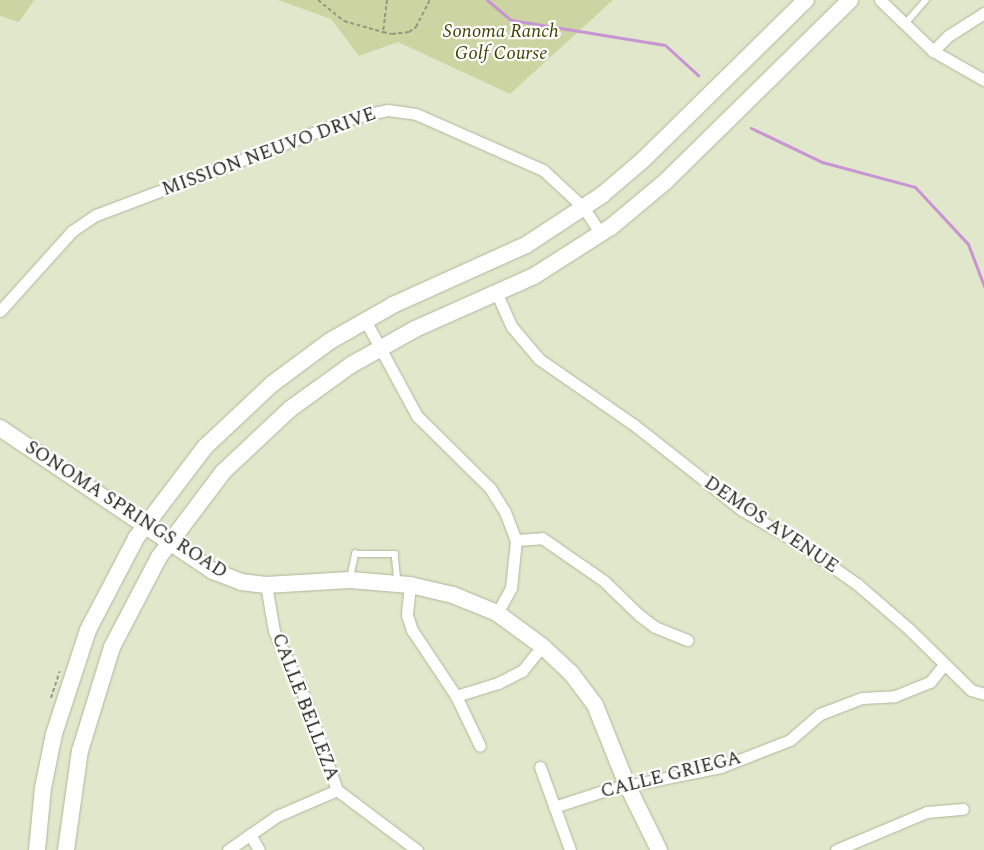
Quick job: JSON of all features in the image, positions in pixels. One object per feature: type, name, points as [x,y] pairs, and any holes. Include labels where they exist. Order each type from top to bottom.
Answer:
[{"type":"main road","points":[[37,850],[48,761],[69,682],[103,597],[146,524],[188,467],[244,408],[301,361],[365,320],[526,245],[584,208],[644,159],[806,0]]},
{"type":"main road","points":[[66,850],[76,769],[100,681],[132,604],[169,542],[223,472],[276,421],[327,381],[380,348],[497,294],[549,267],[601,234],[666,181],[850,0]]},
{"type":"main road","name":"SONOMA SPRINGS ROAD","points":[[0,428],[146,524],[169,542],[213,571],[241,582],[266,585],[350,580],[404,585],[453,595],[497,613],[542,646],[571,673],[595,705],[628,787],[659,850]]},
{"type":"street","points":[[880,0],[933,51],[984,80]]},
{"type":"street","points":[[933,51],[948,36],[984,13]]},
{"type":"street","name":"MISSION NEUVO DRIVE","points":[[0,311],[72,231],[96,215],[355,117],[388,110],[416,114],[543,170],[584,208],[601,234]]},
{"type":"street","name":"DEMOS AVENUE","points":[[497,294],[512,327],[539,359],[633,424],[742,510],[800,544],[857,584],[971,690],[984,694]]},
{"type":"street","points":[[365,320],[417,416],[490,488],[505,512],[516,540],[511,588],[497,613]]},
{"type":"street","points":[[516,540],[542,538],[604,581],[639,615],[655,626],[687,640]]},
{"type":"street","name":"CALLE BELLEZA","points":[[266,585],[274,631],[304,696],[337,790],[417,850]]},
{"type":"street","points":[[404,585],[407,615],[412,630],[456,696],[480,746]]},
{"type":"street","points":[[456,696],[498,684],[522,671],[542,646]]},
{"type":"street","name":"CALLE GRIEGA","points":[[554,807],[606,790],[628,787],[682,773],[721,767],[790,740],[820,714],[862,698],[895,696],[930,682],[944,665]]},
{"type":"street","points":[[540,767],[570,850]]},
{"type":"street","points":[[228,850],[277,816],[337,790]]},
{"type":"street","points":[[836,850],[928,812],[963,809]]},
{"type":"street","points":[[250,834],[259,850]]},
{"type":"lane","points":[[905,24],[926,0]]},
{"type":"lane","points":[[350,580],[355,554],[395,554],[404,585]]},
{"type":"path","points":[[318,0],[344,21],[392,34],[412,30],[421,21],[430,0]]},
{"type":"path","points":[[383,32],[386,0]]},
{"type":"green space","points":[[0,0],[34,0],[19,22],[0,16]]},
{"type":"green space","name":"Sonoma Ranch Golf Course","points":[[278,0],[613,0],[510,94],[398,42],[359,56],[331,19]]},
{"type":"waterway","points":[[487,0],[511,20],[665,45],[698,75]]},
{"type":"waterway","points":[[751,128],[822,162],[915,187],[968,244],[984,286]]}]
